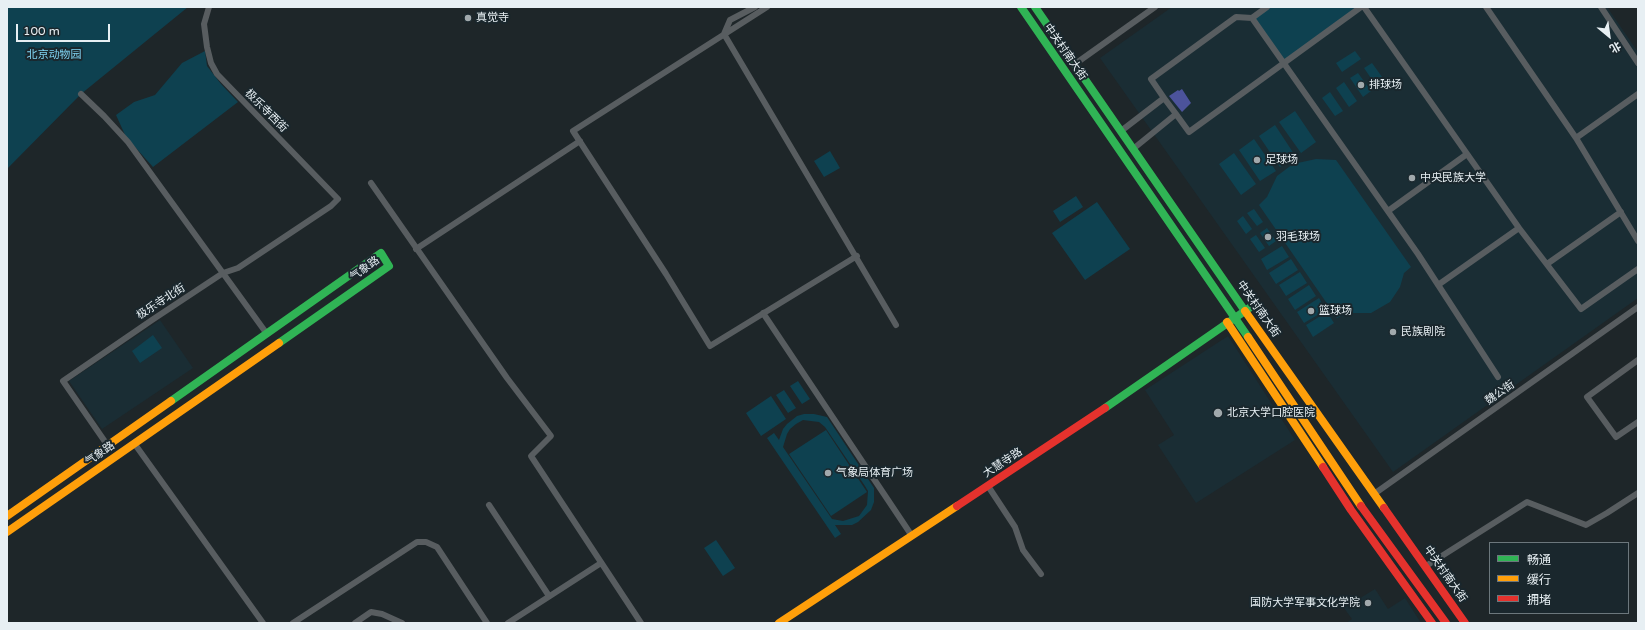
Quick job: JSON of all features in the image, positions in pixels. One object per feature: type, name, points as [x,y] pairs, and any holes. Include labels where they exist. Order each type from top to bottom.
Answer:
[{"type":"street","name":"极乐寺西街","points":[[209,7],[204,24],[208,52],[216,74],[338,199]]},
{"type":"street","points":[[724,34],[730,20],[756,7]]},
{"type":"street","points":[[767,7],[573,131],[666,274],[710,346],[857,256]]},
{"type":"street","name":"中关村南大街","points":[[1021,7],[1235,317],[1360,505],[1446,623]]},
{"type":"street","name":"中关村南大街","points":[[1035,7],[1245,310],[1465,623]]},
{"type":"street","points":[[1075,64],[1155,7]]},
{"type":"street","points":[[1267,7],[1252,18],[1236,17],[1151,79],[1189,132],[1363,7],[1519,228],[1581,309],[1638,269]]},
{"type":"street","points":[[1486,7],[1576,138],[1638,241]]},
{"type":"street","points":[[1601,7],[1638,63]]},
{"type":"street","points":[[1252,18],[1388,211],[1498,377]]},
{"type":"street","points":[[724,34],[857,256],[896,325]]},
{"type":"street","points":[[81,94],[128,142],[267,334]]},
{"type":"street","points":[[1576,138],[1638,94]]},
{"type":"street","points":[[1121,131],[1164,98]]},
{"type":"street","points":[[1134,149],[1176,114]]},
{"type":"street","points":[[416,249],[580,141]]},
{"type":"street","points":[[1388,211],[1467,154]]},
{"type":"street","points":[[371,183],[507,378],[552,436],[531,456],[641,623]]},
{"type":"street","name":"极乐寺北街","points":[[108,446],[63,381],[223,273],[238,268],[338,199]]},
{"type":"street","points":[[1547,264],[1621,212]]},
{"type":"street","points":[[1438,285],[1519,228]]},
{"type":"street","name":"气象路","points":[[7,516],[381,253],[389,266],[7,532]]},
{"type":"street","points":[[322,294],[330,306]]},
{"type":"street","name":"大慧寺路","points":[[782,622],[1160,372],[1227,322],[1255,304]]},
{"type":"street","name":"魏公街","points":[[1374,494],[1638,307]]},
{"type":"street","points":[[763,313],[912,536]]},
{"type":"street","points":[[1227,322],[1351,510],[1432,623]]},
{"type":"street","points":[[1638,360],[1587,398],[1616,437],[1638,422]]},
{"type":"street","points":[[134,443],[263,623]]},
{"type":"street","points":[[988,486],[1016,527],[1022,550],[1041,574]]},
{"type":"street","points":[[1426,566],[1527,502],[1586,525],[1607,514],[1638,493]]},
{"type":"street","points":[[489,505],[549,596]]},
{"type":"street","points":[[294,623],[417,542],[426,542],[437,547],[487,623]]},
{"type":"street","points":[[508,623],[601,563]]},
{"type":"street","points":[[355,623],[371,612],[382,614],[402,623]]},
{"type":"shaded area","name":"中央民族大学","points":[[1172,7],[1607,7],[1638,52],[1638,298],[1393,472],[1100,58]]},
{"type":"shaded area","points":[[160,320],[193,368],[102,429],[69,381]]},
{"type":"shaded area","name":"北京大学口腔医院","points":[[1228,336],[1295,440],[1196,503],[1158,445],[1174,435],[1145,390]]},
{"type":"shaded area","name":"国防大学军事文化学院","points":[[1375,589],[1388,609],[1405,598],[1421,623],[1346,623],[1352,619],[1344,608]]},
{"type":"green space","name":"北京动物园","points":[[7,7],[188,7],[81,94],[7,169]]},
{"type":"green space","points":[[1267,7],[1363,7],[1284,63],[1252,18]]},
{"type":"green space","points":[[205,51],[207,66],[238,102],[153,167],[126,137],[116,115],[134,102],[155,95],[182,63]]},
{"type":"green space","name":"排球场","points":[[1355,51],[1361,59],[1342,72],[1336,63]]},
{"type":"green space","name":"排球场","points":[[1372,63],[1385,81],[1377,87],[1364,68]]},
{"type":"green space","name":"排球场","points":[[1358,73],[1371,91],[1363,97],[1350,78]]},
{"type":"green space","name":"排球场","points":[[1344,82],[1357,101],[1349,107],[1336,88]]},
{"type":"green space","name":"排球场","points":[[1330,92],[1343,111],[1335,116],[1322,98]]},
{"type":"green space","name":"足球场","points":[[1295,111],[1316,142],[1301,153],[1279,122]]},
{"type":"green space","name":"足球场","points":[[1275,125],[1296,157],[1280,167],[1259,136]]},
{"type":"green space","name":"足球场","points":[[1254,139],[1276,171],[1260,181],[1239,150]]},
{"type":"green space","points":[[830,151],[840,168],[824,177],[814,161]]},
{"type":"green space","name":"足球场","points":[[1234,153],[1256,184],[1241,195],[1219,164]]},
{"type":"green space","points":[[1316,159],[1336,160],[1411,267],[1404,273],[1400,287],[1390,302],[1371,313],[1347,313],[1337,318],[1259,205],[1267,197],[1277,176],[1293,164]]},
{"type":"green space","points":[[1076,196],[1083,207],[1060,222],[1053,211]]},
{"type":"green space","points":[[1097,202],[1130,249],[1085,280],[1052,233]]},
{"type":"green space","name":"羽毛球场","points":[[1254,209],[1263,222],[1257,226],[1247,213]]},
{"type":"green space","name":"羽毛球场","points":[[1243,216],[1252,229],[1246,234],[1237,221]]},
{"type":"green space","name":"羽毛球场","points":[[1267,228],[1276,241],[1269,246],[1260,233]]},
{"type":"green space","name":"羽毛球场","points":[[1256,235],[1265,248],[1259,252],[1250,239]]},
{"type":"green space","points":[[1282,246],[1289,257],[1267,270],[1261,259]]},
{"type":"green space","points":[[1291,259],[1298,270],[1276,284],[1269,273]]},
{"type":"green space","name":"篮球场","points":[[1300,272],[1307,283],[1286,296],[1279,285]]},
{"type":"green space","name":"篮球场","points":[[1309,285],[1316,296],[1295,310],[1288,299]]},
{"type":"green space","name":"篮球场","points":[[1319,298],[1326,310],[1304,323],[1297,312]]},
{"type":"green space","name":"篮球场","points":[[1327,312],[1334,323],[1313,337],[1306,325]]},
{"type":"green space","points":[[153,335],[162,348],[140,363],[132,351]]},
{"type":"green space","points":[[798,381],[810,399],[802,404],[790,386]]},
{"type":"green space","points":[[784,390],[796,408],[788,413],[776,395]]},
{"type":"green space","points":[[771,396],[786,419],[761,436],[746,413]]},
{"type":"green space","points":[[814,414],[827,417],[874,488],[874,502],[871,510],[858,522],[852,525],[835,525],[841,534],[835,538],[767,438],[774,433],[779,440],[783,429],[797,416]],"holes":[[[803,420],[819,422],[825,427],[868,491],[867,505],[859,516],[843,521],[832,519],[783,447],[787,434],[796,424]]]},
{"type":"green space","name":"气象局体育广场","points":[[826,430],[867,492],[831,516],[789,454]]},
{"type":"green space","points":[[716,540],[735,568],[723,576],[704,548]]},
{"type":"water","points":[[1182,89],[1191,103],[1182,112],[1169,96]]},
{"type":"traffic: fast","points":[[1021,7],[1248,337]]},
{"type":"traffic: fast","points":[[1035,7],[1245,311]]},
{"type":"traffic: fast","points":[[171,401],[381,253],[389,266],[279,343]]},
{"type":"traffic: fast","points":[[1105,408],[1255,304]]},
{"type":"traffic: slow","points":[[1245,311],[1384,508]]},
{"type":"traffic: slow","points":[[1227,322],[1323,467]]},
{"type":"traffic: slow","points":[[1248,337],[1361,506]]},
{"type":"traffic: slow","points":[[7,532],[279,343]]},
{"type":"traffic: slow","points":[[7,516],[171,401]]},
{"type":"traffic: slow","points":[[779,623],[957,506]]},
{"type":"traffic: jam","points":[[957,506],[1105,408]]},
{"type":"traffic: jam","points":[[1323,467],[1351,510],[1432,623]]},
{"type":"traffic: jam","points":[[1361,506],[1446,623]]},
{"type":"traffic: jam","points":[[1384,508],[1465,623]]},
{"type":"place","name":"真觉寺","points":[[468,18]]},
{"type":"place","name":"排球场","points":[[1361,85]]},
{"type":"place","name":"足球场","points":[[1257,160]]},
{"type":"place","name":"中央民族大学","points":[[1412,178]]},
{"type":"place","name":"羽毛球场","points":[[1268,237]]},
{"type":"place","name":"篮球场","points":[[1311,311]]},
{"type":"place","name":"民族剧院","points":[[1393,332]]},
{"type":"place","name":"北京大学口腔医院","points":[[1218,413]]},
{"type":"place","name":"气象局体育广场","points":[[828,473]]},
{"type":"place","name":"国防大学军事文化学院","points":[[1368,603]]}]
